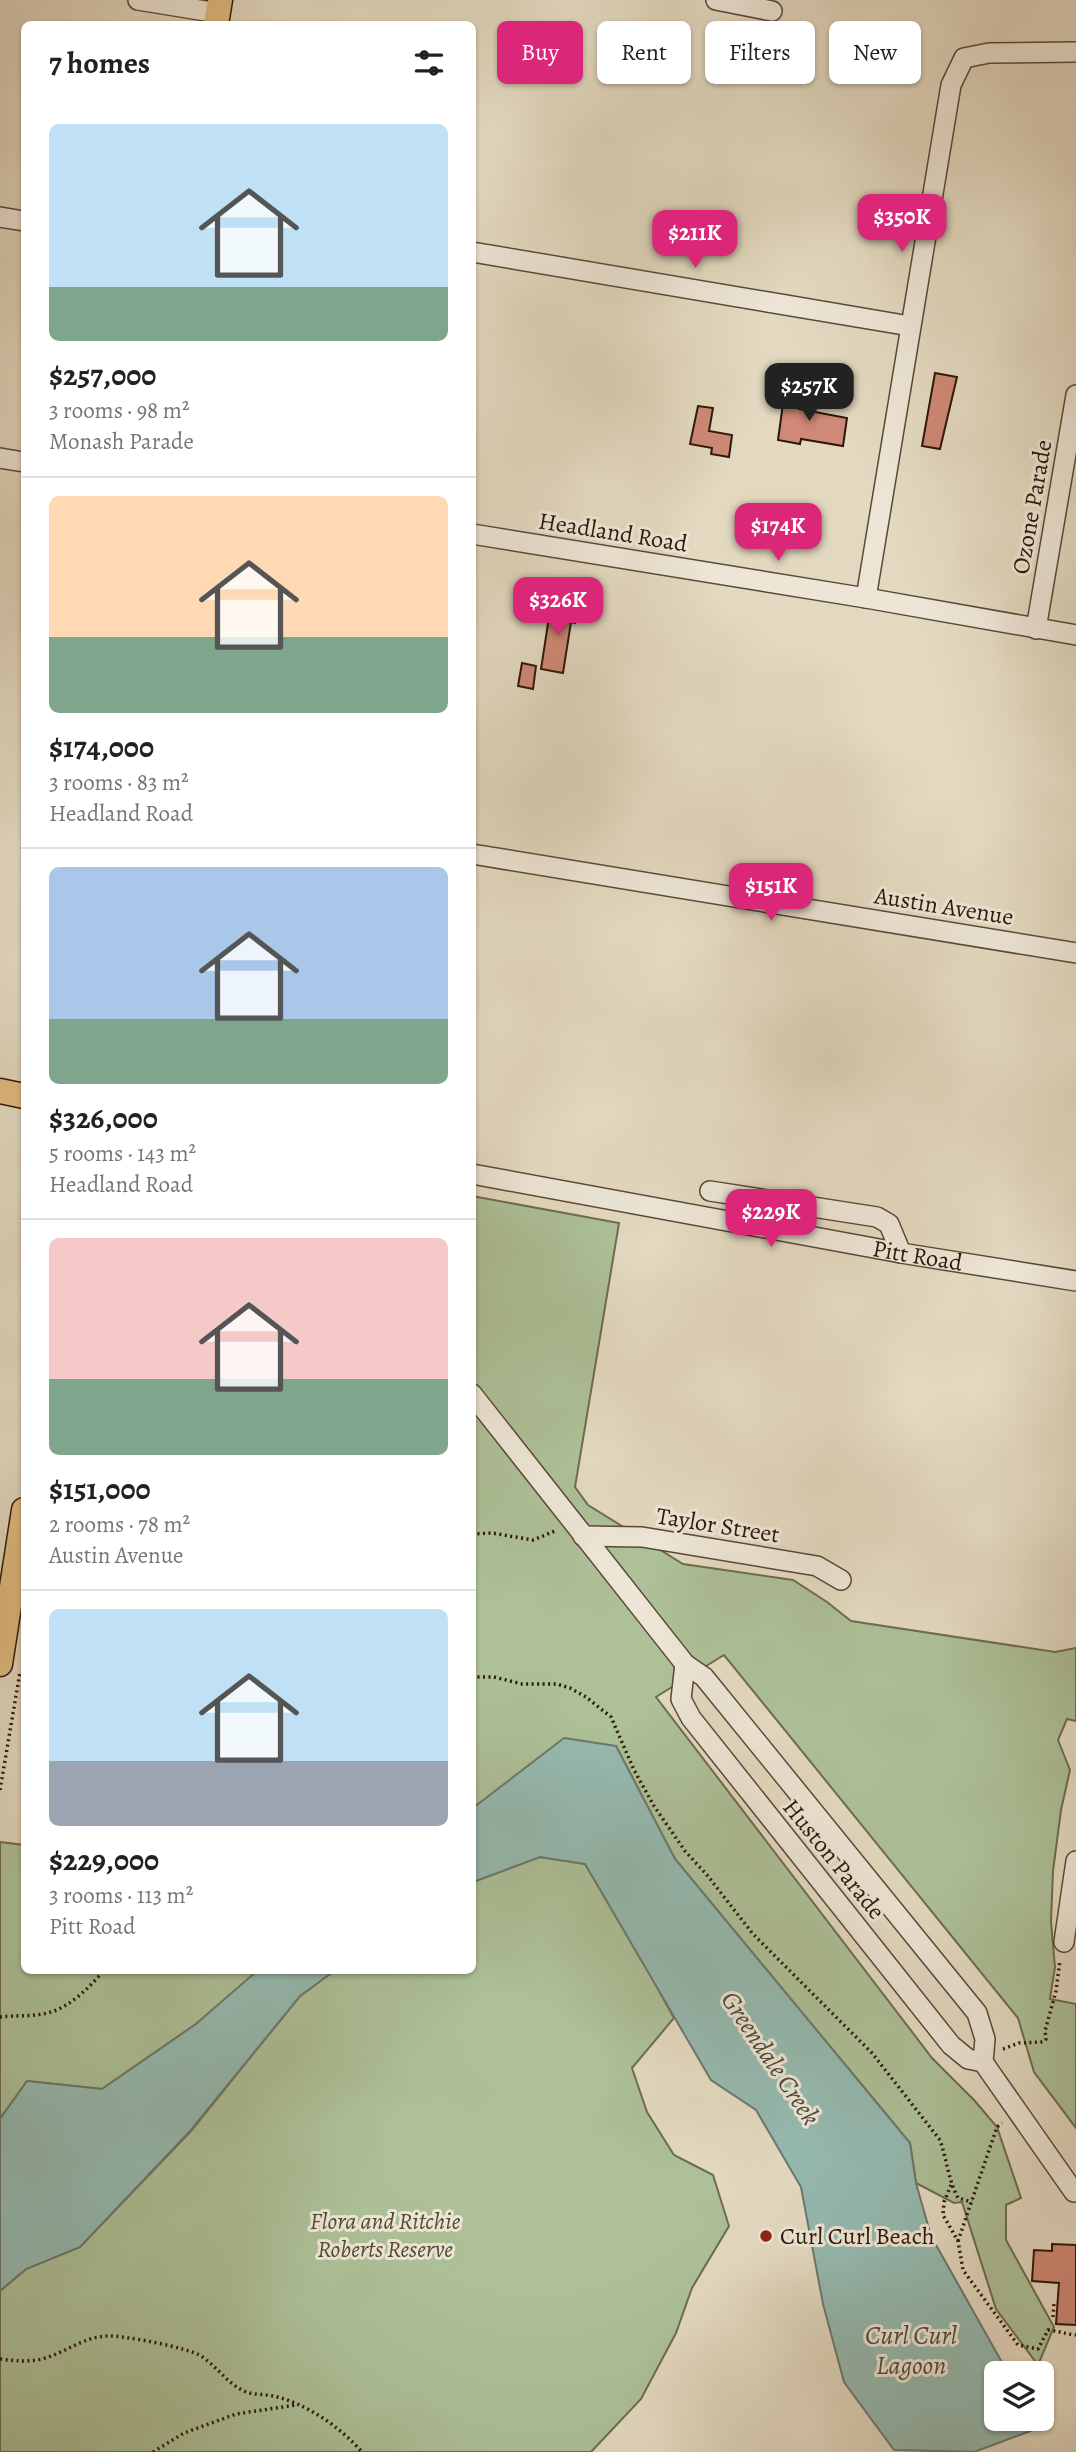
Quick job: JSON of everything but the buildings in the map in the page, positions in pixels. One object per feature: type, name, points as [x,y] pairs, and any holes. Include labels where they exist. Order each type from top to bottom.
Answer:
[{"type":"main road","points":[[0,1091],[21,1095]]},
{"type":"main road","points":[[10,1668],[21,1544]]},
{"type":"street","points":[[138,0],[218,12]]},
{"type":"street","points":[[716,0],[772,11]]},
{"type":"street","points":[[866,598],[951,85],[964,58],[989,53],[1076,52]]},
{"type":"street","points":[[0,217],[21,220]]},
{"type":"street","points":[[476,253],[910,327]]},
{"type":"street","name":"Ozone Parade","points":[[1036,629],[1076,396]]},
{"type":"street","points":[[0,458],[21,462]]},
{"type":"street","name":"Headland Road","points":[[476,535],[1076,635]]},
{"type":"street","name":"Austin Avenue","points":[[476,855],[1076,953]]},
{"type":"street","name":"Pitt Road","points":[[476,1175],[901,1253],[1076,1281]]},
{"type":"street","points":[[710,1191],[877,1217],[890,1224],[901,1253]]},
{"type":"street","name":"Huston Parade","points":[[476,1399],[685,1664],[704,1677],[977,2013],[985,2039],[983,2062],[1074,2192]]},
{"type":"street","name":"Taylor Street","points":[[583,1536],[642,1537],[817,1566],[841,1580]]},
{"type":"street","name":"Huston Parade","points":[[685,1664],[681,1699],[691,1718],[951,2045],[968,2059],[983,2062]]},
{"type":"street","points":[[1064,1942],[1076,1861]]},
{"type":"path","points":[[476,1534],[492,1533],[533,1540],[552,1530]]},
{"type":"path","points":[[0,1790],[10,1668]]},
{"type":"path","points":[[476,1676],[494,1677],[522,1684],[557,1684],[586,1697],[611,1717],[634,1770],[654,1806],[685,1851],[753,1934],[872,2053],[940,2140],[946,2158],[946,2170],[958,2198],[972,2202]]},
{"type":"path","points":[[1019,2043],[1043,2042],[1046,2039],[1045,2031],[1059,1967]]},
{"type":"path","points":[[0,2017],[51,2012],[70,2001],[101,1974]]},
{"type":"path","points":[[958,2241],[997,2127]]},
{"type":"path","points":[[951,2185],[943,2215],[958,2241],[963,2270],[1018,2346],[1038,2349],[1048,2330],[1076,2335]]},
{"type":"path","points":[[1053,2317],[1054,2303]]},
{"type":"path","points":[[0,2359],[24,2362],[44,2358],[90,2338],[110,2336],[151,2341],[200,2355],[227,2381],[248,2393],[274,2396],[299,2405],[347,2434],[362,2452]]},
{"type":"path","points":[[153,2452],[184,2433],[236,2414],[299,2405]]},
{"type":"green space","points":[[476,1197],[619,1223],[575,1487],[588,1505],[683,1564],[793,1580],[851,1621],[1055,1652],[1076,1648],[1076,1721],[1067,1719],[1058,1740],[1070,1770],[1061,1810],[1053,1871],[1051,1922],[1055,1967],[1050,1999],[1076,2004],[1076,2128],[1034,2072],[1018,2018],[724,1655],[656,1697],[932,2058],[997,2127],[1021,2198],[1006,2205],[1006,2240],[1054,2327],[1040,2361],[1035,2361],[996,2309],[962,2202],[954,2203],[916,2183],[910,2143],[675,1859],[616,1746],[510,1782],[476,1806]]},
{"type":"green space","points":[[0,1842],[21,1845],[21,1974],[254,1974],[196,2024],[102,2089],[27,2081],[0,2119]]},
{"type":"green space","name":"Flora and Ritchie Roberts Reserve","points":[[540,1857],[585,1864],[674,2018],[632,2068],[647,2112],[674,2155],[713,2175],[729,2226],[692,2288],[676,2333],[641,2399],[591,2452],[0,2452],[0,2291],[26,2269],[80,2247],[191,2131],[300,1996],[330,1974],[476,1974],[476,1881]]},
{"type":"water","name":"Curl Curl Lagoon","points":[[564,1738],[616,1746],[675,1859],[910,2143],[916,2183],[931,2236],[1001,2361],[984,2361],[984,2431],[1030,2431],[974,2452],[894,2450],[844,2382],[823,2304],[801,2187],[756,2110],[711,2080],[585,1864],[540,1857],[476,1881],[476,1806]]},
{"type":"water","points":[[253,1974],[330,1974],[300,1996],[190,2131],[80,2247],[26,2269],[0,2291],[0,2119],[27,2081],[102,2089],[196,2024]]},
{"type":"place","name":"Curl Curl Beach","points":[[766,2236]]},
{"type":"water label","name":"Greendale Creek","points":[[771,2058]]}]
